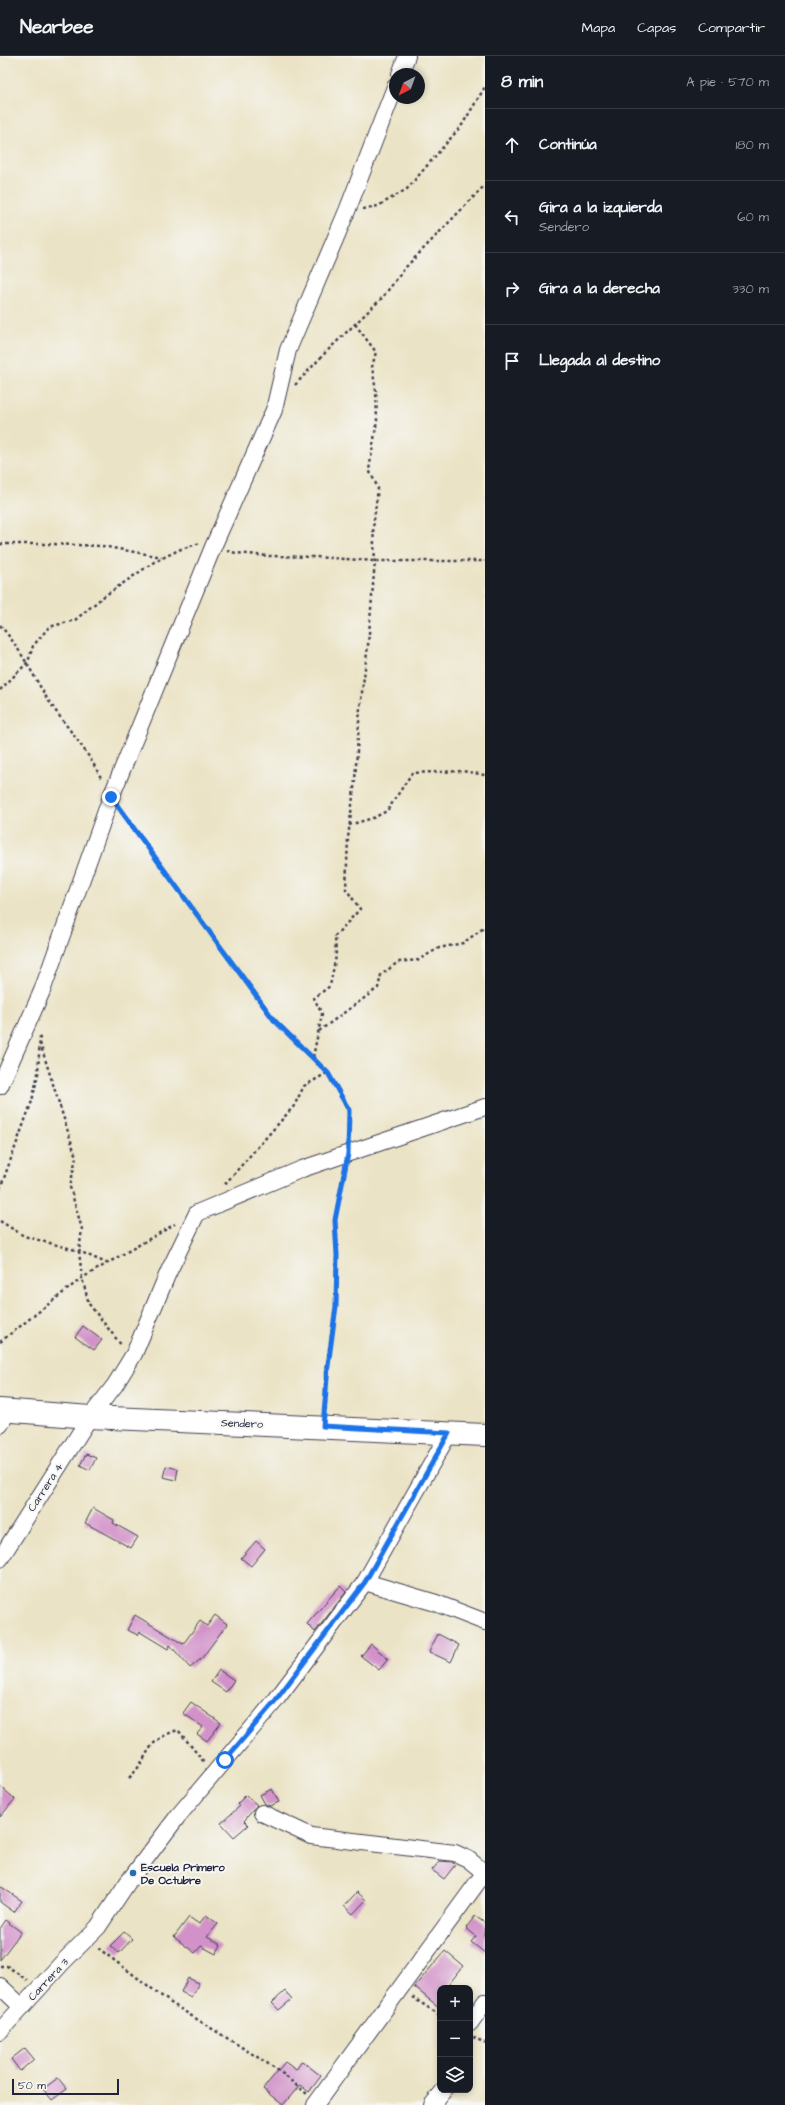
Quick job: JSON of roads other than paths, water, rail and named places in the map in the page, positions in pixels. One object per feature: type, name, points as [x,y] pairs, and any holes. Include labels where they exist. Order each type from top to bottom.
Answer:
[{"type":"main road","name":"Sendero","points":[[3,1415],[323,1426],[485,1435]]},
{"type":"street","points":[[403,68],[408,56]]},
{"type":"street","points":[[0,1086],[42,991],[111,797],[213,546],[274,410],[288,350],[347,211],[389,102]]},
{"type":"street","name":"Carrera 4","points":[[0,1559],[90,1417],[115,1385],[134,1354],[168,1273],[197,1213],[302,1169],[485,1107]]},
{"type":"street","name":"Carrera 3","points":[[0,2031],[98,1927],[128,1882],[178,1816],[275,1701],[365,1582],[449,1433]]},
{"type":"street","points":[[365,1582],[436,1603],[485,1622]]},
{"type":"street","points":[[262,1813],[311,1836],[455,1854],[468,1859],[485,1872],[316,2104]]},
{"type":"street","points":[[0,1987],[22,2007]]},
{"type":"street","points":[[471,2021],[485,2002]]},
{"type":"street","points":[[432,2105],[442,2093]]},
{"type":"place","name":"Escuela Primero De Octubre","points":[[133,1873]]}]
